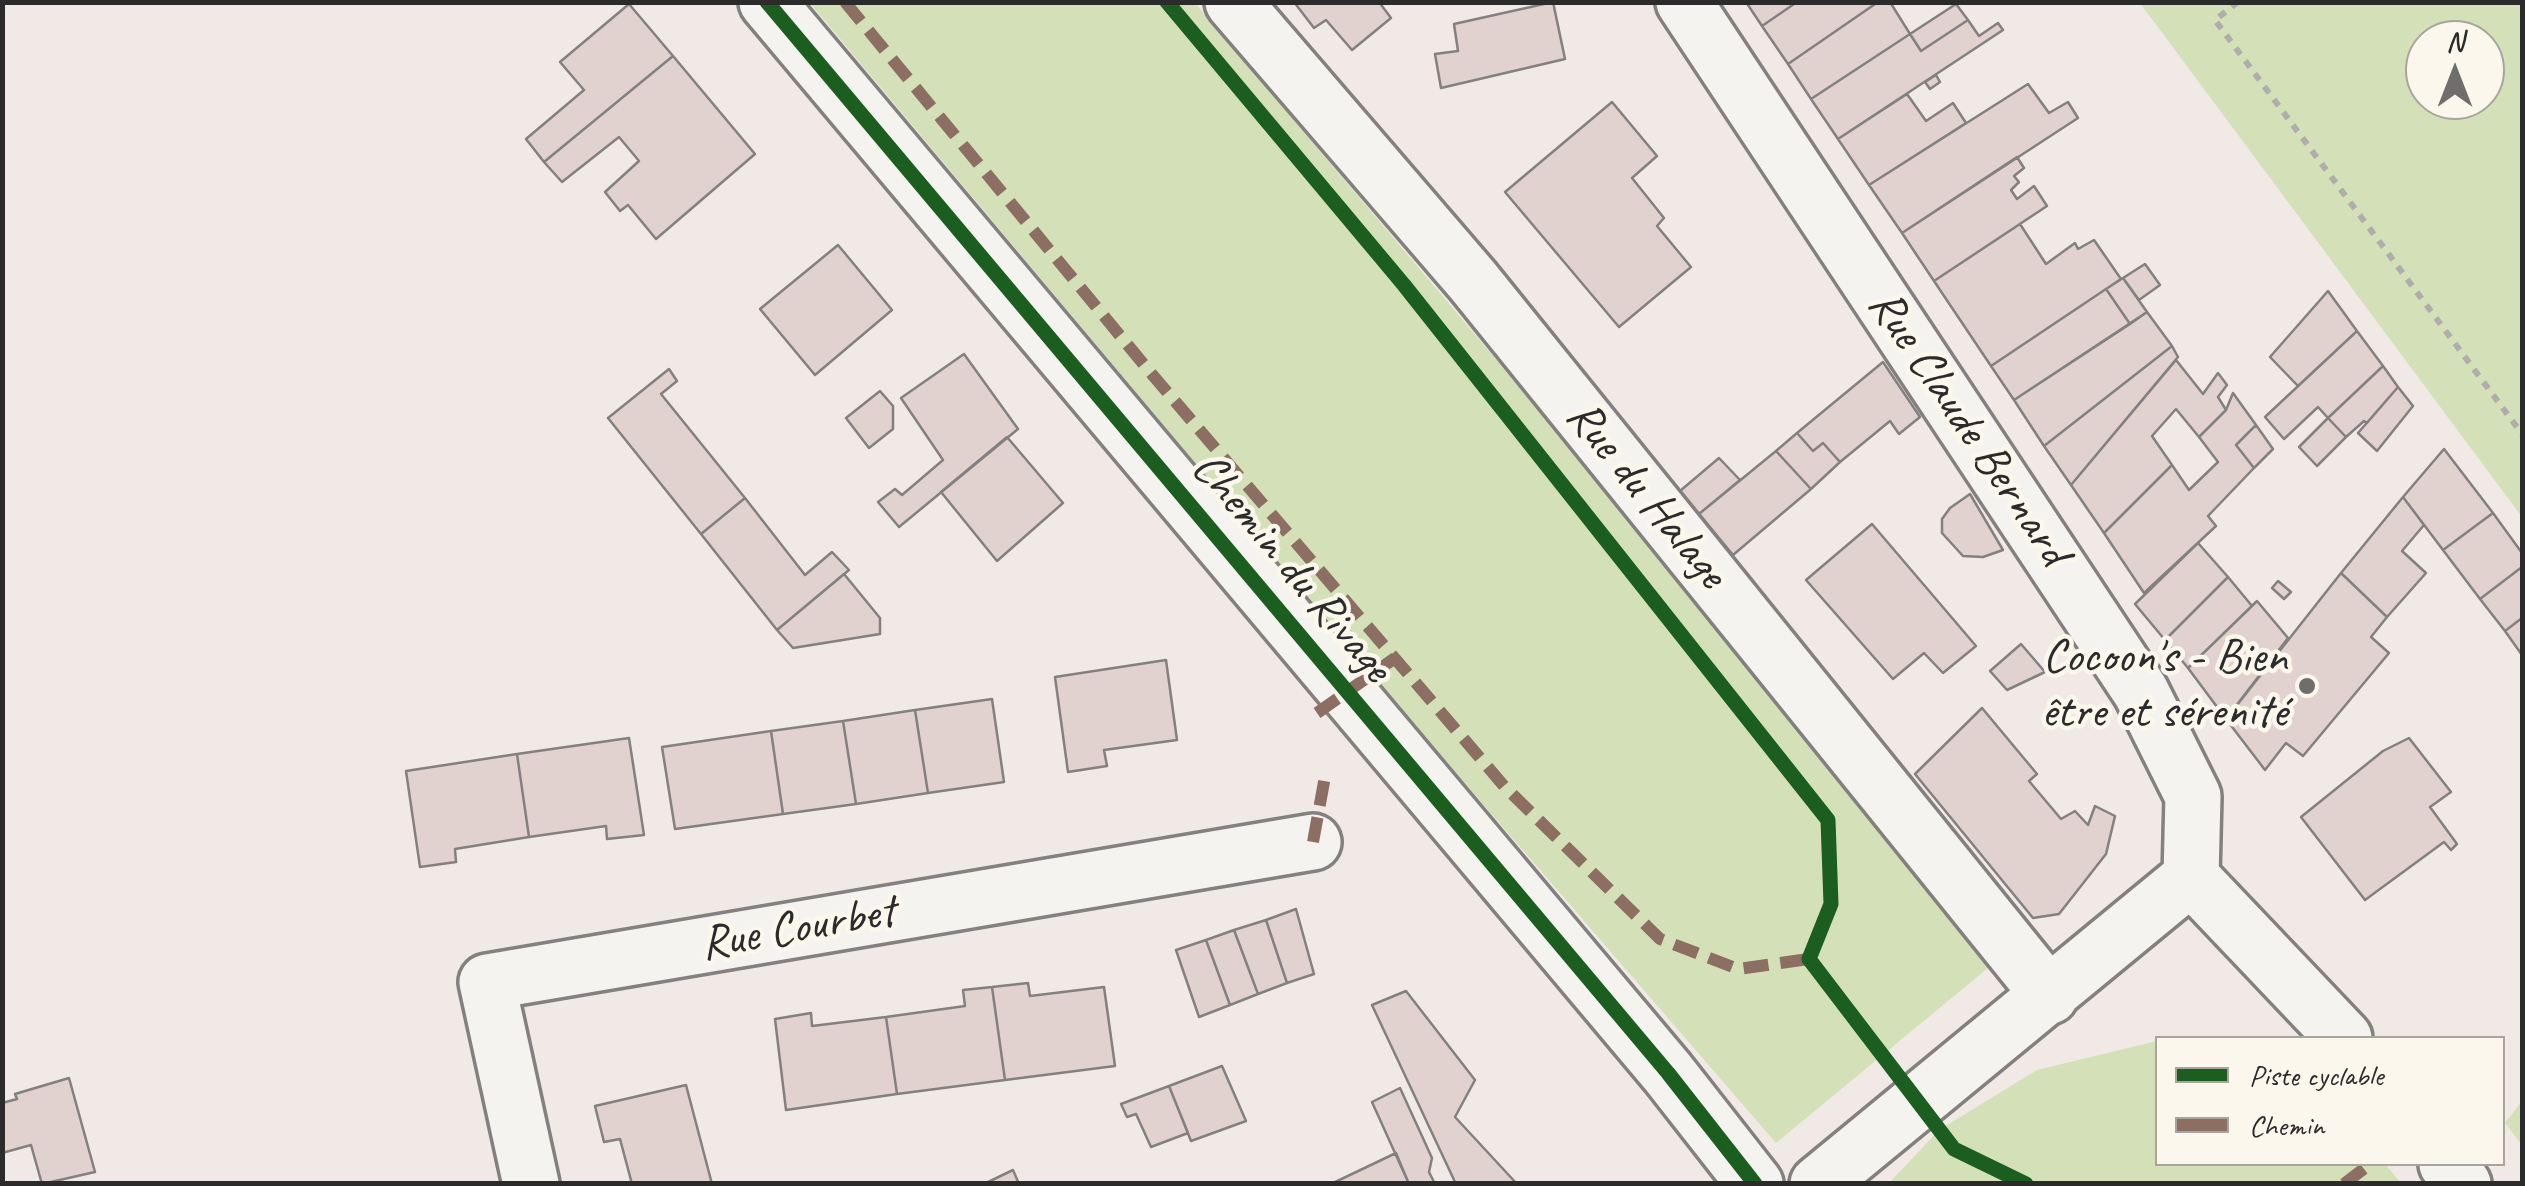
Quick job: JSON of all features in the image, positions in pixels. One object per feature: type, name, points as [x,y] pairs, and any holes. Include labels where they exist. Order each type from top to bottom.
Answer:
[{"type":"street","name":"Chemin du Rivage","points":[[768,2],[1655,1058],[1755,1184]]},
{"type":"street","name":"Rue du Halage","points":[[1232,2],[1473,280],[2030,1012]]},
{"type":"street","name":"Rue Claude Bernard","points":[[1684,2],[2141,692],[2193,796],[2190,876]]},
{"type":"street","name":"Rue Courbet","points":[[531,1184],[488,982],[1313,842]]},
{"type":"street","points":[[1822,1181],[2190,876],[2342,1036]]},
{"type":"path","points":[[2238,2],[2215,20],[2522,434]]},
{"type":"green space","points":[[810,3],[1195,3],[1570,447],[1994,963],[1776,1143],[1406,715]]},
{"type":"green space","points":[[2140,3],[2522,3],[2522,517]]},
{"type":"green space","points":[[2155,1041],[2155,1166],[2387,1166],[2401,1183],[1889,1183],[1939,1130],[2037,1070]]},
{"type":"green space","points":[[2522,1101],[2522,1145],[2505,1123]]},
{"type":"building","points":[[1294,2],[1379,2],[1391,18],[1352,50],[1326,20],[1314,28]]},
{"type":"building","points":[[1553,2],[1565,59],[1441,88],[1435,54],[1458,51],[1454,24]]},
{"type":"building","points":[[1746,2],[1797,2],[1762,26]]},
{"type":"building","points":[[1797,2],[1878,2],[1788,64],[1762,26]]},
{"type":"building","points":[[1878,2],[1890,2],[1910,34],[1811,99],[1788,64]]},
{"type":"building","points":[[629,4],[673,56],[544,162],[526,139],[584,90],[560,62]]},
{"type":"building","points":[[1956,4],[1968,20],[1921,51],[1910,34]]},
{"type":"building","points":[[1968,20],[1979,36],[1998,23],[2003,30],[1838,139],[1811,99],[1910,34],[1921,51]]},
{"type":"building","points":[[673,56],[755,154],[656,239],[628,205],[620,211],[605,192],[639,161],[619,137],[562,182],[544,162]]},
{"type":"building","points":[[1936,75],[1940,82],[1930,89],[1925,82]]},
{"type":"building","points":[[2028,84],[2049,113],[2068,102],[2078,118],[1902,233],[1869,185]]},
{"type":"building","points":[[1907,94],[1926,121],[1953,103],[1966,123],[1869,185],[1838,139]]},
{"type":"building","points":[[1612,102],[1657,156],[1632,178],[1664,218],[1657,226],[1691,267],[1619,327],[1505,192]]},
{"type":"building","points":[[2017,157],[2024,168],[2014,176],[2019,182],[2011,190],[2017,199],[2034,186],[2047,206],[1934,281],[1902,233]]},
{"type":"building","points":[[2020,224],[2046,264],[2075,243],[2078,249],[2094,240],[2121,279],[1991,366],[1934,281]]},
{"type":"building","points":[[838,245],[892,310],[815,375],[760,309]]},
{"type":"building","points":[[2145,264],[2160,285],[2139,300],[2123,278]]},
{"type":"building","points":[[2123,278],[2147,312],[2130,324],[2106,289]]},
{"type":"building","points":[[2106,289],[2130,324],[2014,400],[1991,366]]},
{"type":"building","points":[[2328,291],[2357,331],[2298,386],[2270,357]]},
{"type":"building","points":[[2147,312],[2172,346],[2044,446],[2014,400]]},
{"type":"building","points":[[2357,331],[2383,366],[2328,418],[2318,407],[2284,439],[2265,417]]},
{"type":"building","points":[[2172,346],[2178,357],[2071,485],[2044,446]]},
{"type":"building","points":[[964,354],[1018,429],[899,527],[878,502],[895,489],[902,495],[943,460],[901,398]]},
{"type":"building","points":[[2176,360],[2203,394],[2218,373],[2227,385],[2218,397],[2226,410],[2199,437],[2176,409],[2152,436],[2172,465],[2104,533],[2071,485]]},
{"type":"building","points":[[1883,362],[1920,417],[1899,434],[1890,421],[1840,462],[1823,443],[1813,451],[1797,433]]},
{"type":"building","points":[[2383,366],[2398,387],[2367,423],[2364,421],[2346,437],[2328,418]]},
{"type":"building","points":[[669,369],[677,381],[661,394],[745,498],[701,534],[608,418]]},
{"type":"building","points":[[2398,387],[2413,406],[2377,451],[2358,433]]},
{"type":"building","points":[[880,391],[893,406],[893,429],[869,448],[846,418]]},
{"type":"building","points":[[2233,393],[2256,425],[2236,445],[2254,468],[2208,516],[2216,526],[2144,593],[2104,533],[2172,465],[2189,490],[2218,462],[2199,437],[2226,410]]},
{"type":"building","points":[[2328,418],[2346,437],[2317,466],[2299,447]]},
{"type":"building","points":[[2256,425],[2273,449],[2254,468],[2236,445]]},
{"type":"building","points":[[1797,433],[1813,451],[1823,443],[1840,462],[1811,489],[1776,451]]},
{"type":"building","points":[[1007,437],[1063,503],[997,561],[941,492]]},
{"type":"building","points":[[2444,449],[2493,513],[2443,550],[2403,497]]},
{"type":"building","points":[[1776,451],[1811,489],[1733,555],[1699,514]]},
{"type":"building","points":[[1719,458],[1740,480],[1699,514],[1680,491]]},
{"type":"building","points":[[1970,494],[2003,550],[1983,557],[1963,556],[1942,533],[1942,519]]},
{"type":"building","points":[[2403,497],[2424,525],[2402,551],[2426,573],[2387,617],[2341,573]]},
{"type":"building","points":[[745,498],[805,575],[832,552],[849,570],[777,630],[701,534]]},
{"type":"building","points":[[2493,513],[2522,553],[2522,567],[2480,599],[2443,550]]},
{"type":"building","points":[[1872,524],[1976,646],[1943,673],[1924,653],[1893,679],[1806,580]]},
{"type":"building","points":[[2198,543],[2228,577],[2165,640],[2135,604]]},
{"type":"building","points":[[2522,567],[2522,618],[2505,631],[2480,599]]},
{"type":"building","name":"Cocoon's - Bien être et sérenité","points":[[2341,573],[2387,617],[2371,637],[2389,653],[2303,756],[2286,743],[2265,770],[2226,719]]},
{"type":"building","points":[[844,574],[880,618],[880,634],[793,648],[777,630]]},
{"type":"building","points":[[2228,577],[2252,606],[2188,668],[2165,640]]},
{"type":"building","points":[[2278,581],[2291,592],[2284,599],[2272,588]]},
{"type":"building","points":[[2257,601],[2288,638],[2226,719],[2188,668]]},
{"type":"building","points":[[2522,618],[2522,655],[2505,631]]},
{"type":"building","points":[[2021,644],[2045,672],[2007,690],[1990,671]]},
{"type":"building","points":[[1166,660],[1177,740],[1104,750],[1107,766],[1068,772],[1055,677]]},
{"type":"building","points":[[992,699],[1004,782],[928,793],[915,710]]},
{"type":"building","points":[[1982,708],[2037,774],[2029,781],[2061,819],[2075,811],[2088,825],[2095,806],[2115,816],[2106,854],[2059,914],[2033,918],[1915,774]]},
{"type":"building","points":[[915,710],[928,793],[856,804],[843,721]]},
{"type":"building","points":[[843,721],[856,804],[783,814],[771,731]]},
{"type":"building","points":[[771,731],[783,814],[675,829],[662,747]]},
{"type":"building","points":[[629,738],[644,835],[607,839],[606,826],[529,837],[517,754]]},
{"type":"building","points":[[2409,738],[2451,792],[2430,807],[2457,844],[2451,850],[2444,842],[2365,900],[2301,817],[2383,751]]},
{"type":"building","points":[[517,754],[529,837],[455,849],[456,862],[420,867],[406,771]]},
{"type":"building","points":[[1296,909],[1314,974],[1287,983],[1266,920]]},
{"type":"building","points":[[1266,920],[1287,983],[1258,994],[1234,930]]},
{"type":"building","points":[[1234,930],[1258,994],[1230,1005],[1206,940]]},
{"type":"building","points":[[1206,940],[1230,1005],[1199,1017],[1176,950]]},
{"type":"building","points":[[1028,983],[1030,996],[1104,987],[1115,1066],[1005,1080],[992,987]]},
{"type":"building","points":[[992,987],[1005,1080],[897,1094],[886,1017],[965,1006],[963,990]]},
{"type":"building","points":[[1406,991],[1475,1080],[1455,1117],[1517,1184],[1451,1184],[1455,1182],[1372,1005]]},
{"type":"building","points":[[811,1013],[812,1026],[886,1017],[897,1094],[786,1110],[775,1019]]},
{"type":"building","points":[[1222,1066],[1246,1121],[1191,1141],[1169,1086]]},
{"type":"building","points":[[69,1078],[95,1172],[42,1184],[31,1145],[2,1153],[2,1103],[17,1099],[15,1094]]},
{"type":"building","points":[[686,1085],[712,1184],[632,1184],[620,1139],[604,1142],[595,1106]]},
{"type":"building","points":[[1169,1086],[1188,1133],[1151,1147],[1136,1114],[1127,1117],[1121,1104]]},
{"type":"building","points":[[1400,1088],[1432,1158],[1429,1172],[1435,1184],[1409,1184],[1372,1102]]},
{"type":"building","points":[[1396,1153],[1409,1184],[1331,1184]]},
{"type":"building","points":[[1013,1170],[1019,1184],[984,1184]]},
{"type":"marked path","points":[[845,2],[1150,372],[1504,786],[1660,939],[1738,969],[1809,959]]},
{"type":"marked path","points":[[1317,713],[1395,658]]},
{"type":"marked path","points":[[1313,842],[1326,771]]},
{"type":"marked path","points":[[2344,1184],[2367,1166]]},
{"type":"cycle path","points":[[767,2],[1668,1073],[1755,1184]]},
{"type":"cycle path","points":[[1167,2],[1404,285],[1828,820],[1831,904],[1809,959],[1954,1149],[2026,1184]]},
{"type":"place","name":"Cocoon's - Bien être et sérenité","points":[[2307,686]]}]
